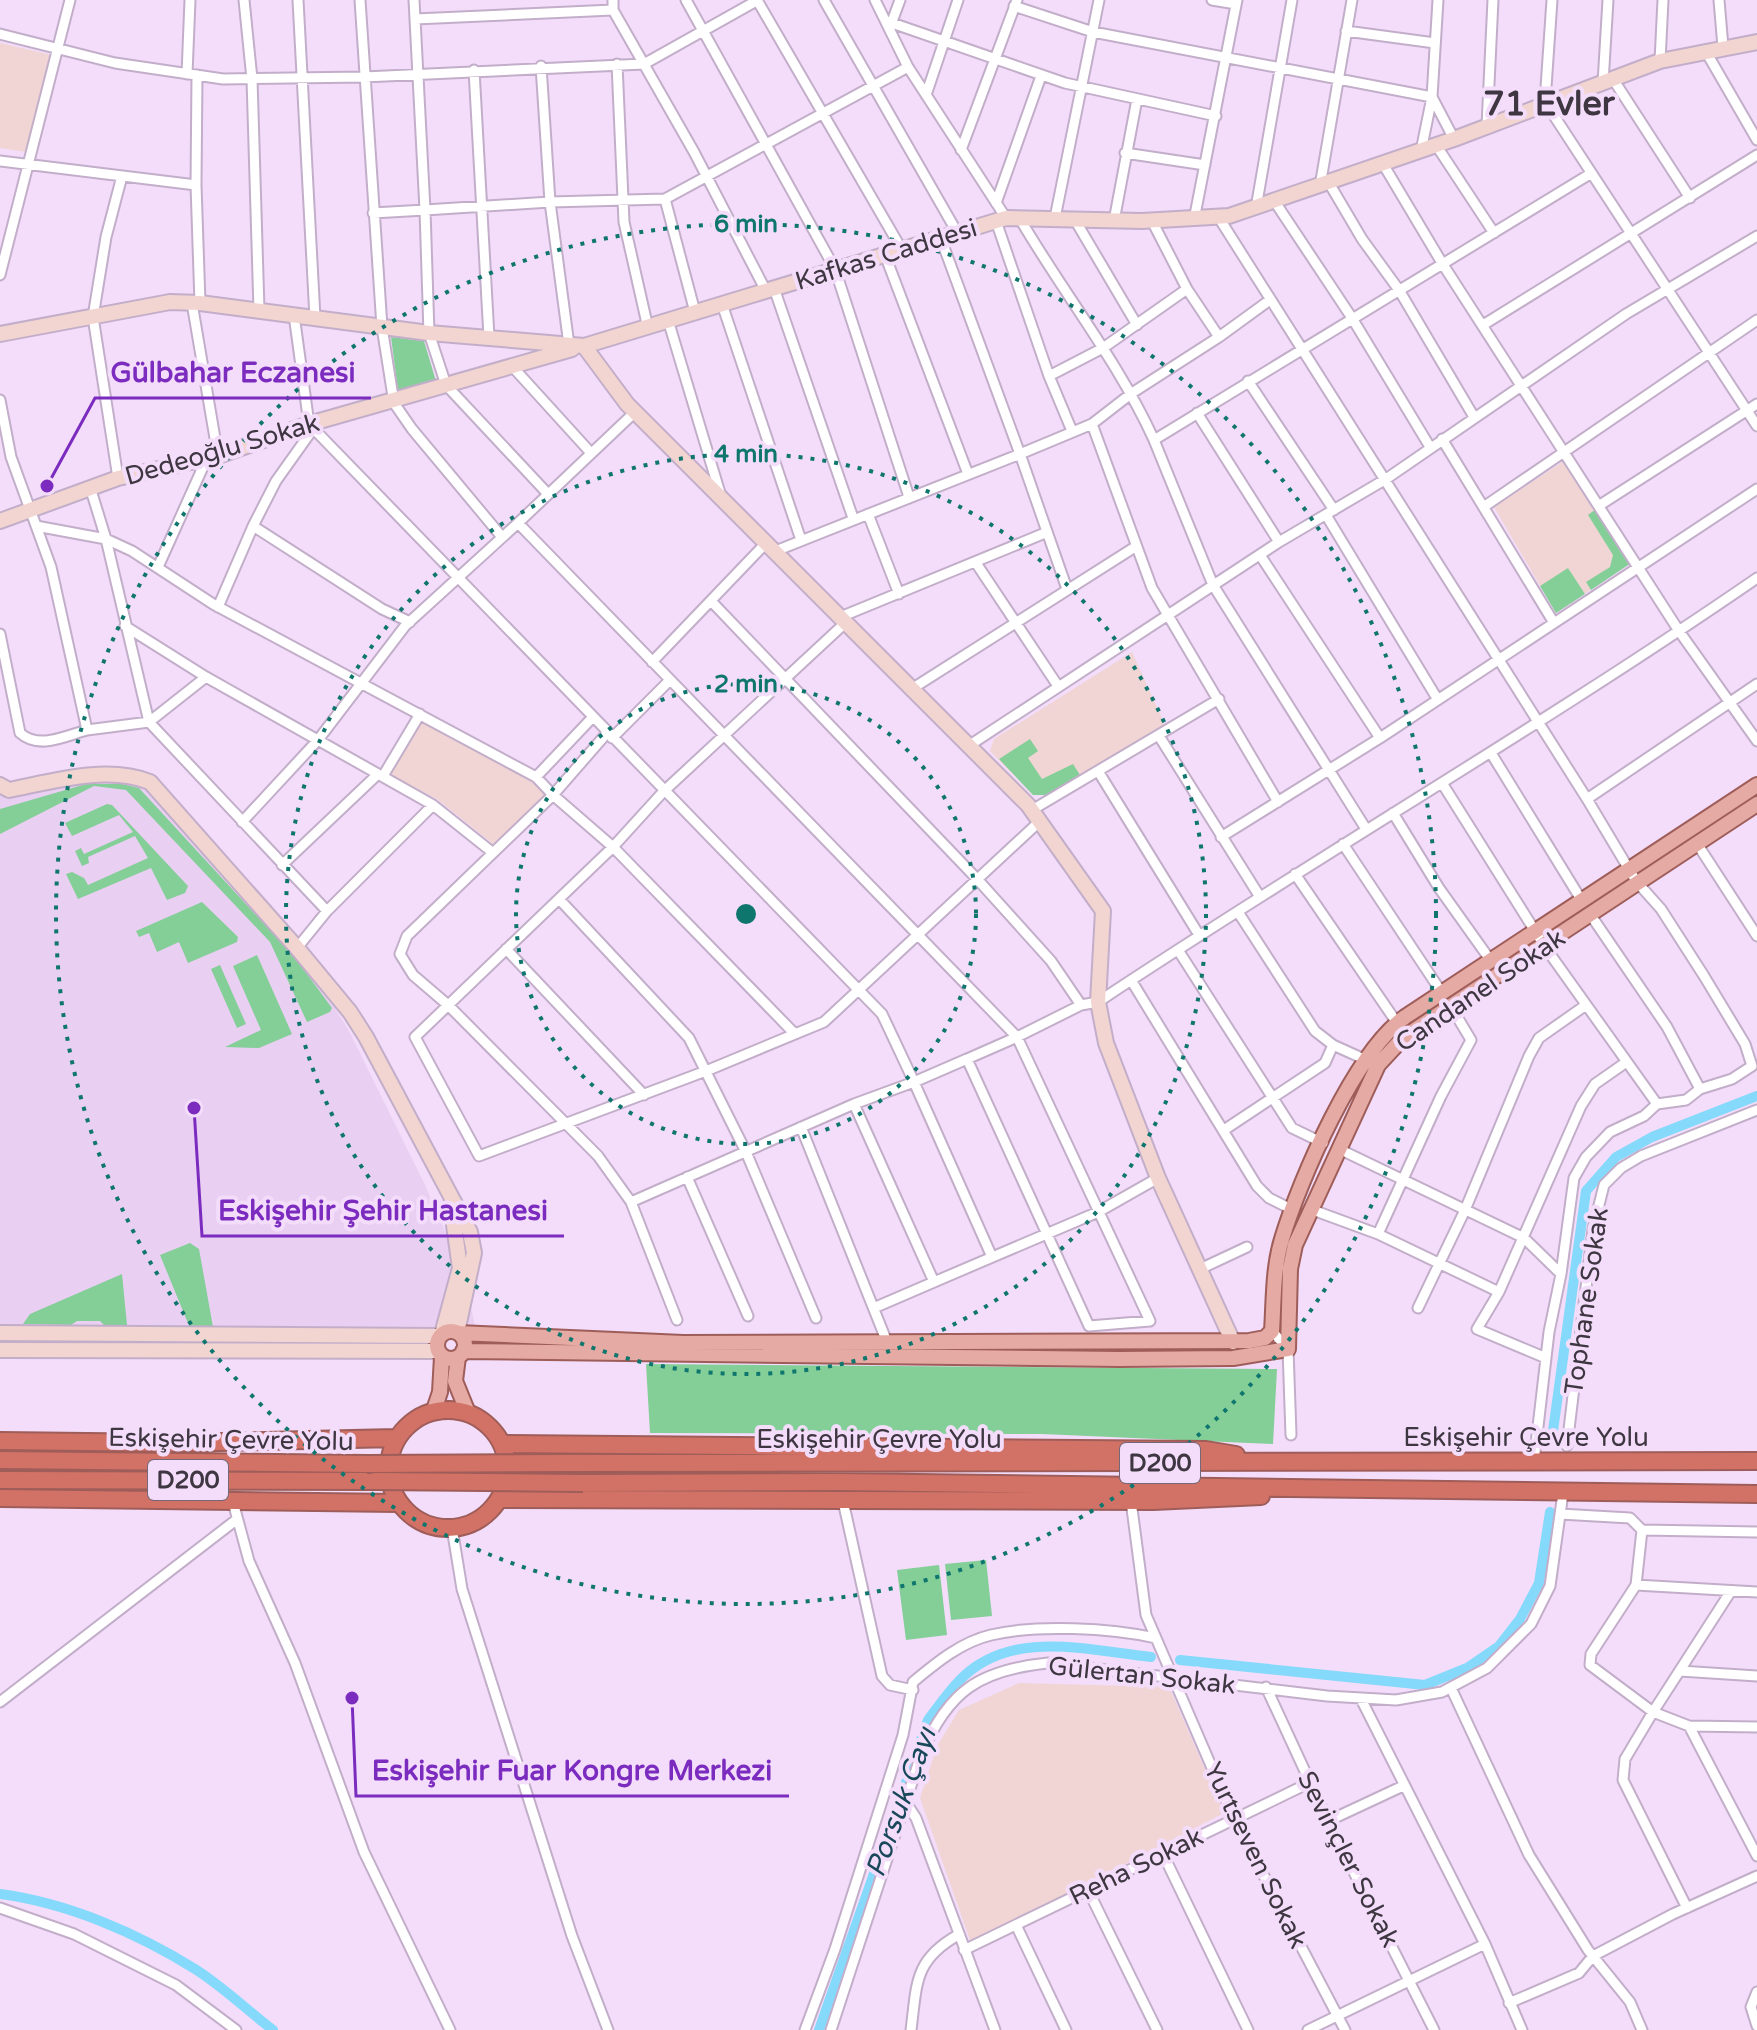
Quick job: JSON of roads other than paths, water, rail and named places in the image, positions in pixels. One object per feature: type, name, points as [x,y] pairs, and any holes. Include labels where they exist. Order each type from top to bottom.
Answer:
[{"type":"highway","points":[[434,1410],[468,1413],[494,1430],[502,1444],[507,1462],[506,1481],[499,1499],[487,1514],[470,1524],[452,1528],[431,1526],[413,1517],[398,1503],[388,1471],[396,1438],[406,1425],[434,1410]]},
{"type":"highway","points":[[0,1441],[173,1443],[396,1438]]},
{"type":"highway","points":[[502,1444],[1206,1450],[1287,1463]]},
{"type":"highway","name":"Eskişehir Çevre Yolu","points":[[0,1460],[367,1464],[1287,1463],[1317,1459],[1757,1461]]},
{"type":"highway","name":"Eskişehir Çevre Yolu","points":[[0,1480],[1323,1488],[1757,1494]]},
{"type":"highway","points":[[499,1499],[1230,1500],[1323,1488]]},
{"type":"highway","points":[[0,1498],[398,1503]]},
{"type":"main road","points":[[446,1341],[1233,1342],[1265,1338],[1272,1331],[1277,1262],[1293,1210],[1364,1059],[1397,1023],[1446,999],[1491,961],[1582,901],[1633,875],[1757,785]]},
{"type":"main road","name":"Candanel Sokak","points":[[1288,1349],[1290,1269],[1310,1209],[1378,1065],[1446,999],[1545,947],[1590,914],[1633,875],[1696,842],[1757,804]]},
{"type":"main road","points":[[446,1341],[464,1339],[455,1381],[468,1413]]},
{"type":"main road","points":[[446,1341],[461,1354],[1119,1359],[1233,1358],[1288,1349]]},
{"type":"main road","points":[[434,1410],[440,1392],[446,1341]]},
{"type":"street","points":[[0,275],[2,253],[70,0]]},
{"type":"street","points":[[158,567],[212,457],[196,303],[190,0]]},
{"type":"street","points":[[244,0],[252,79],[259,310]]},
{"type":"street","points":[[298,0],[315,318]]},
{"type":"street","points":[[360,0],[382,327],[394,403],[502,537]]},
{"type":"street","points":[[414,0],[429,333],[446,385],[548,494]]},
{"type":"street","points":[[686,0],[835,269],[909,497]]},
{"type":"street","points":[[0,34],[59,50],[192,75],[252,79],[364,77],[541,66],[644,64],[758,0],[902,250]]},
{"type":"street","points":[[824,0],[958,234]]},
{"type":"street","points":[[875,0],[891,26],[908,67],[961,150],[1007,220],[1053,276],[1132,393],[1213,585],[1366,829]]},
{"type":"street","points":[[891,26],[900,0]]},
{"type":"street","points":[[926,95],[958,0]]},
{"type":"street","points":[[1055,218],[1099,0]]},
{"type":"street","points":[[1194,220],[1237,2],[1212,0]]},
{"type":"street","points":[[1256,208],[1292,0]]},
{"type":"street","points":[[1352,0],[1337,78],[1324,185],[1399,290],[1474,417]]},
{"type":"street","points":[[1421,151],[1432,97],[1438,0]]},
{"type":"street","points":[[1487,126],[1493,0]]},
{"type":"street","points":[[1552,0],[1545,102],[1757,426]]},
{"type":"street","points":[[1608,0],[1608,81],[1690,198]]},
{"type":"street","points":[[1660,61],[1663,0]]},
{"type":"street","points":[[1719,0],[1723,47]]},
{"type":"street","points":[[961,150],[1016,3],[1093,32],[1432,97]]},
{"type":"street","points":[[415,19],[613,5],[770,289],[853,518]]},
{"type":"street","points":[[891,26],[944,39],[1041,76],[1083,88],[1216,116]]},
{"type":"street","points":[[1346,31],[1435,43]]},
{"type":"street","name":"Kafkas Caddesi","points":[[0,334],[170,302],[259,310],[429,333],[577,345],[648,328],[835,269],[1007,220],[1219,218],[1275,202],[1421,151],[1660,61],[1757,42]]},
{"type":"street","points":[[1704,50],[1757,140]]},
{"type":"street","points":[[617,64],[624,222],[648,328]]},
{"type":"street","points":[[541,66],[550,202],[577,345],[635,412],[910,690],[970,745],[1036,815],[1103,911],[1098,1002],[1106,1043],[1158,1178],[1233,1342]]},
{"type":"street","points":[[373,213],[480,205],[665,199],[908,67]]},
{"type":"street","points":[[474,70],[489,337]]},
{"type":"street","points":[[996,203],[1041,76]]},
{"type":"street","points":[[1432,97],[1454,139]]},
{"type":"street","points":[[1114,221],[1137,99]]},
{"type":"street","points":[[1436,145],[1494,233]]},
{"type":"street","points":[[1125,153],[1205,165]]},
{"type":"street","points":[[1483,325],[1757,155]]},
{"type":"street","points":[[0,161],[196,185]]},
{"type":"street","points":[[1383,164],[1442,263],[1566,451],[1638,568],[1757,741]]},
{"type":"street","points":[[1154,440],[1590,174]]},
{"type":"street","points":[[118,478],[93,317],[106,237],[122,176]]},
{"type":"street","points":[[665,199],[695,312]]},
{"type":"street","points":[[1275,202],[1352,318],[1430,447]]},
{"type":"street","points":[[1219,218],[1300,350],[1500,658],[1633,875],[1661,909],[1704,976],[1745,1044],[1754,1065],[1732,1079],[1700,1089],[1686,1100],[1657,1104],[1644,1116],[1610,1132],[1574,1178],[1546,1358],[1534,1461]]},
{"type":"street","points":[[1007,220],[1049,376],[1072,431]]},
{"type":"street","points":[[1075,220],[1137,325]]},
{"type":"street","points":[[1152,221],[1187,289],[1219,337]]},
{"type":"street","points":[[970,745],[1279,542],[1386,479],[1521,384],[1667,289],[1757,236]]},
{"type":"street","points":[[941,239],[1067,589]]},
{"type":"street","points":[[885,255],[968,474]]},
{"type":"street","points":[[1049,376],[1103,348],[1187,289]]},
{"type":"street","points":[[652,662],[711,601],[769,548],[801,540],[1092,424],[1132,393],[1270,300]]},
{"type":"street","points":[[722,304],[801,540]]},
{"type":"street","points":[[294,315],[311,426],[455,578],[882,1014],[992,1257]]},
{"type":"street","points":[[668,320],[723,501]]},
{"type":"street","points":[[1485,506],[1757,320]]},
{"type":"street","name":"Dedeoğlu Sokak","points":[[0,521],[118,478],[212,457],[577,345]]},
{"type":"street","points":[[511,365],[591,453]]},
{"type":"street","points":[[1248,381],[1330,513],[1438,700]]},
{"type":"street","points":[[0,400],[11,457],[51,567],[87,730]]},
{"type":"street","points":[[1600,505],[1757,404]]},
{"type":"street","points":[[242,822],[318,740],[410,622],[635,412]]},
{"type":"street","points":[[1197,413],[1279,542]]},
{"type":"street","points":[[1092,424],[1135,547],[1167,616],[1278,802]]},
{"type":"street","points":[[218,607],[276,481],[311,426]]},
{"type":"street","points":[[1442,439],[1554,623]]},
{"type":"street","points":[[90,487],[106,539],[149,722],[327,911]]},
{"type":"street","points":[[1221,837],[1380,738],[1757,489]]},
{"type":"street","points":[[868,514],[899,594]]},
{"type":"street","points":[[518,523],[1017,1037],[1150,1321],[1089,1326],[967,1059]]},
{"type":"street","points":[[36,526],[106,539],[158,567],[218,607],[536,777],[613,847],[795,1034]]},
{"type":"street","points":[[253,526],[382,609],[410,622]]},
{"type":"street","points":[[1045,533],[841,621],[789,678],[663,792],[613,847],[415,1037],[479,1156],[706,1071],[824,1022],[978,880],[1036,815],[1098,771],[1219,699]]},
{"type":"street","points":[[910,690],[1135,547]]},
{"type":"street","points":[[1260,555],[1380,738]]},
{"type":"street","points":[[976,563],[1058,686]]},
{"type":"street","points":[[631,1202],[854,1104],[967,1059],[1081,1005],[1098,1002],[1295,874],[1538,723],[1757,578]]},
{"type":"street","points":[[711,601],[789,678],[978,880],[1051,961],[1081,1005]]},
{"type":"street","points":[[125,626],[206,677],[433,805],[492,852]]},
{"type":"street","points":[[0,634],[20,733],[28,741],[43,742],[87,730],[149,722],[206,677]]},
{"type":"street","points":[[670,680],[407,936],[400,954],[413,975],[448,1005],[598,1156],[631,1202],[677,1320]]},
{"type":"street","points":[[1587,799],[1757,684]]},
{"type":"street","points":[[282,865],[380,775],[420,714]]},
{"type":"street","points":[[536,777],[592,718]]},
{"type":"street","points":[[1159,736],[1260,897]]},
{"type":"street","points":[[1491,753],[1582,901]]},
{"type":"street","points":[[1098,771],[1199,935]]},
{"type":"street","points":[[0,785],[9,790],[105,775],[133,775],[150,782],[350,1012],[436,1167],[450,1201],[458,1235],[460,1268],[446,1341]]},
{"type":"street","points":[[1442,783],[1545,947],[1657,1104]]},
{"type":"street","points":[[297,948],[327,911],[433,805]]},
{"type":"street","points":[[1393,813],[1439,888],[1491,961]]},
{"type":"street","points":[[1696,842],[1755,929]]},
{"type":"street","points":[[1343,844],[1471,1040],[1378,1234]]},
{"type":"street","points":[[1295,874],[1397,1023]]},
{"type":"street","points":[[559,899],[689,1038],[746,1152],[816,1318]]},
{"type":"street","points":[[1238,912],[1315,1031],[1333,1045],[1364,1059]]},
{"type":"street","points":[[1590,914],[1667,1027],[1700,1089]]},
{"type":"street","points":[[506,949],[644,1095]]},
{"type":"street","points":[[1178,950],[1292,1128],[1323,1143]]},
{"type":"street","points":[[1131,980],[1257,1186],[1269,1198],[1293,1210]]},
{"type":"street","points":[[1418,1308],[1465,1210],[1497,1128],[1539,1038],[1586,1005]]},
{"type":"street","points":[[1224,1130],[1325,1063],[1333,1045]]},
{"type":"street","points":[[1546,1358],[1477,1329],[1499,1292],[1581,1106],[1595,1084],[1625,1063]]},
{"type":"street","points":[[854,1104],[934,1282]]},
{"type":"street","name":"Tophane Sokak","points":[[1567,1446],[1593,1229],[1604,1185],[1621,1168],[1641,1156],[1757,1110]]},
{"type":"street","points":[[801,1127],[876,1307],[887,1342]]},
{"type":"street","points":[[1339,1149],[1524,1238],[1561,1274]]},
{"type":"street","points":[[687,1177],[748,1316]]},
{"type":"street","points":[[876,1307],[1098,1212],[1158,1178]]},
{"type":"street","points":[[1310,1209],[1378,1234],[1499,1292]]},
{"type":"street","points":[[1200,1269],[1247,1247]]},
{"type":"street","points":[[1272,1331],[1288,1349]]},
{"type":"street","points":[[0,1333],[446,1341]]},
{"type":"street","points":[[0,1350],[446,1341]]},
{"type":"street","name":"Candanel Sokak","points":[[1288,1349],[1291,1435]]},
{"type":"street","name":"Gülertan Sokak","points":[[831,2030],[905,1801],[939,1715],[963,1691],[987,1676],[1018,1666],[1048,1663],[1361,1699],[1422,1697],[1451,1688],[1487,1668],[1531,1624],[1550,1586],[1563,1493]]},
{"type":"street","points":[[843,1501],[882,1676],[890,1685],[913,1690]]},
{"type":"street","name":"Yurtseven Sokak","points":[[1131,1501],[1146,1615],[1234,1819],[1345,2030]]},
{"type":"street","points":[[233,1502],[249,1561],[295,1663],[364,1852],[450,2030]]},
{"type":"street","points":[[1560,1514],[1630,1518],[1642,1530],[1757,1532]]},
{"type":"street","points":[[0,1702],[236,1520]]},
{"type":"street","points":[[452,1528],[465,1597],[572,1936],[608,2030]]},
{"type":"street","points":[[1642,1530],[1636,1585],[1591,1654],[1590,1665],[1653,1712],[1689,1726],[1757,1727]]},
{"type":"street","points":[[1636,1585],[1757,1592]]},
{"type":"street","points":[[1687,1908],[1623,1780],[1625,1759],[1731,1591]]},
{"type":"street","points":[[805,2030],[835,1949],[903,1735],[913,1682],[954,1651],[990,1635],[1035,1630],[1156,1638]]},
{"type":"street","points":[[1680,1671],[1757,1676]]},
{"type":"street","name":"Sevinçler Sokak","points":[[1266,1687],[1309,1783],[1434,2030]]},
{"type":"street","points":[[1451,1688],[1529,1855],[1593,1956],[1630,2002],[1642,2030]]},
{"type":"street","points":[[1361,1699],[1485,1944],[1522,2030]]},
{"type":"street","points":[[1689,1726],[1757,1856]]},
{"type":"street","name":"Reha Sokak","points":[[964,1950],[1309,1783]]},
{"type":"street","points":[[1328,1821],[1403,1786]]},
{"type":"street","points":[[905,1801],[916,1818],[995,2030]]},
{"type":"street","points":[[1163,1854],[1248,2030]]},
{"type":"street","points":[[1509,2003],[1579,1973],[1593,1956],[1757,1876]]},
{"type":"street","points":[[1088,1890],[1157,2030]]},
{"type":"street","points":[[0,1908],[74,1934],[176,1985],[236,2030]]},
{"type":"street","points":[[1016,1925],[1066,2030]]},
{"type":"street","points":[[911,2030],[920,1974],[933,1949],[958,1935]]},
{"type":"street","points":[[1308,2030],[1485,1944]]},
{"type":"street","points":[[1757,1992],[1751,2007],[1757,2026]]},
{"type":"waterway","points":[[1552,1438],[1586,1191],[1616,1157],[1652,1137],[1757,1096]]},
{"type":"waterway","name":"Porsuk Çayı","points":[[1180,1660],[1425,1685],[1467,1668],[1499,1646],[1520,1619],[1539,1583],[1550,1512]]},
{"type":"waterway","name":"Porsuk Çayı","points":[[819,2030],[928,1720],[955,1685],[979,1664],[1025,1648],[1050,1646],[1151,1657]]},
{"type":"waterway","name":"Porsuk Çayı","points":[[0,1894],[76,1912],[150,1943],[225,1990],[273,2030]]},
{"type":"place","name":"Gülbahar Eczanesi","points":[[47,486]]},
{"type":"place","name":"Eskişehir Şehir Hastanesi","points":[[194,1108]]},
{"type":"place","name":"Eskişehir Fuar Kongre Merkezi","points":[[352,1698]]},
{"type":"district","name":"71 Evler","points":[[1549,103]]}]
